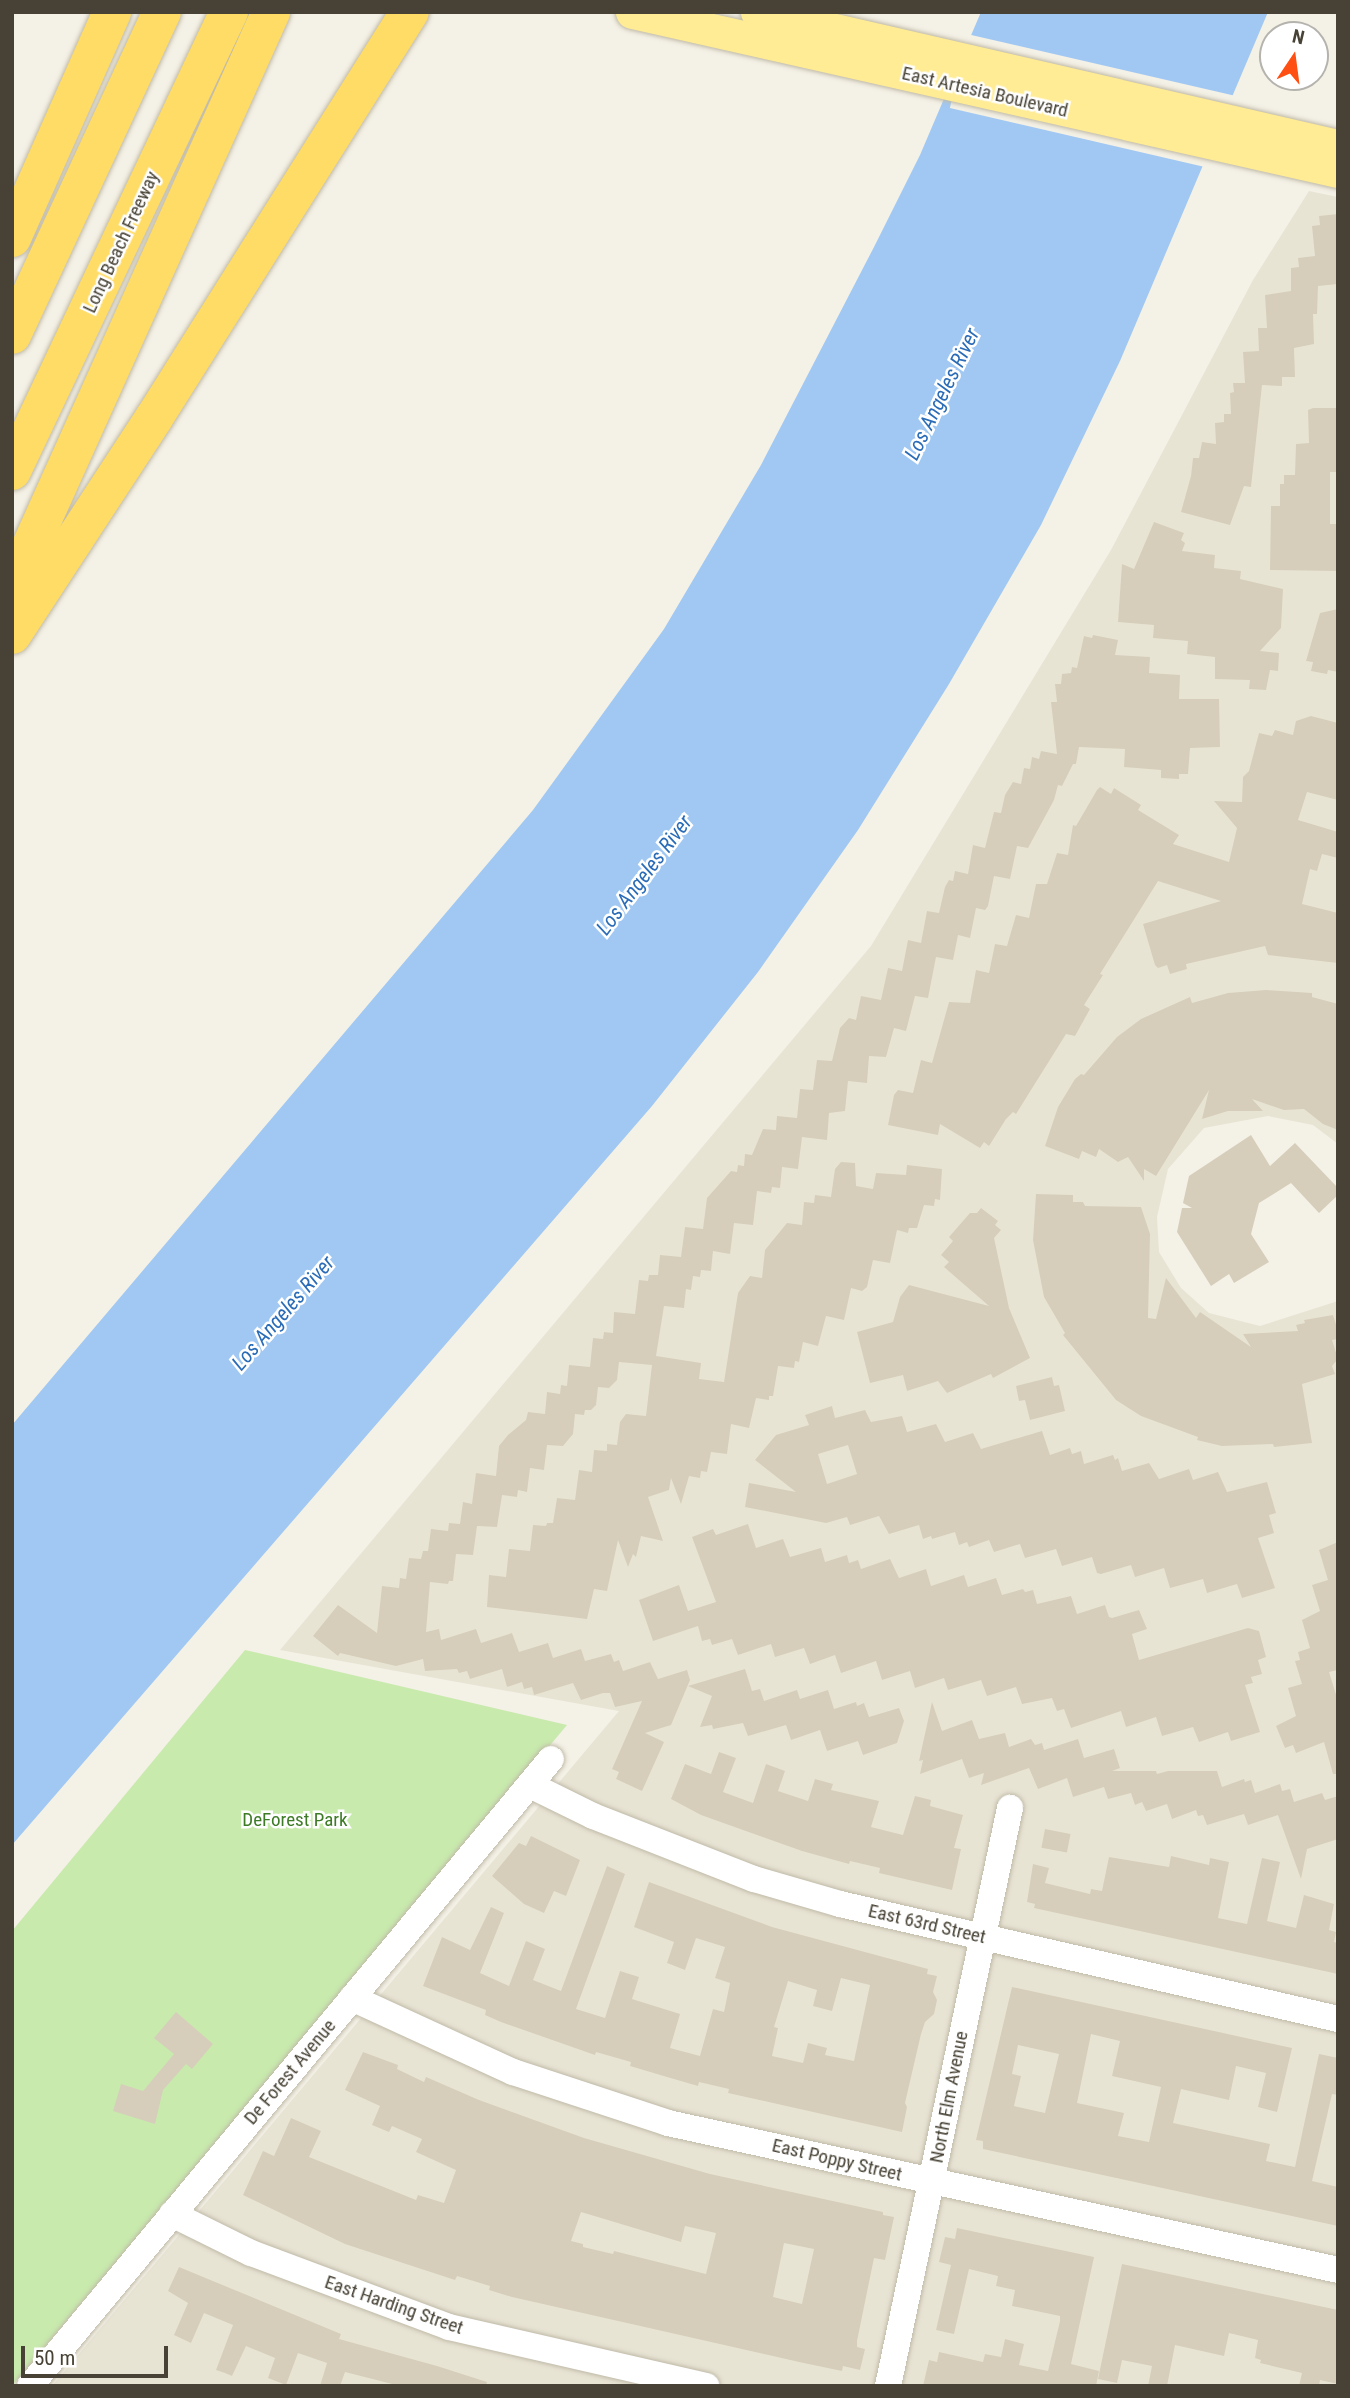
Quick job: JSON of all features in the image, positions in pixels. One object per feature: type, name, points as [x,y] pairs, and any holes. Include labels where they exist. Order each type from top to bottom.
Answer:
[{"type":"highway","points":[[12,238],[112,12]]},
{"type":"highway","points":[[12,335],[162,12]]},
{"type":"highway","name":"Long Beach Freeway","points":[[12,471],[229,12]]},
{"type":"highway","points":[[193,90],[223,49],[239,12]]},
{"type":"highway","points":[[12,588],[271,12]]},
{"type":"highway","points":[[12,635],[154,418],[410,12]]},
{"type":"main road","name":"East Artesia Boulevard","points":[[632,12],[840,46],[1338,146]]},
{"type":"main road","name":"East Artesia Boulevard","points":[[757,12],[840,46],[1338,172]]},
{"type":"street","name":"De Forest Avenue","points":[[30,2386],[551,1759]]},
{"type":"street","name":"East 63rd Street","points":[[530,1785],[656,1843],[754,1879],[840,1904],[1338,2019]]},
{"type":"street","name":"North Elm Avenue","points":[[888,2386],[1010,1808]]},
{"type":"street","name":"East Poppy Street","points":[[352,1998],[513,2072],[668,2123],[1338,2270]]},
{"type":"street","name":"East Harding Street","points":[[172,2214],[251,2253],[449,2327],[706,2386]]},
{"type":"shaded area","points":[[1309,191],[1338,197],[1338,1144],[1313,1125],[1268,1116],[1204,1128],[1168,1169],[1157,1217],[1159,1252],[1181,1288],[1209,1313],[1260,1326],[1338,1301],[1338,2386],[52,2386],[619,1711],[280,1650],[871,946],[1111,550],[1253,280]]},
{"type":"green space","name":"DeForest Park","points":[[245,1650],[567,1725],[12,2386],[12,1931]]},
{"type":"water","name":"Los Angeles River","points":[[981,12],[1268,12],[1264,21],[1259,21],[1259,33],[1120,361],[1041,525],[949,684],[858,830],[758,972],[652,1106],[12,1845],[12,1425],[533,810],[664,629],[761,465],[920,155]]},
{"type":"pier","points":[[967,34],[1236,96],[1219,170],[950,108]]},
{"type":"building","points":[[1338,214],[1338,284],[1318,286],[1317,314],[1313,314],[1314,344],[1294,348],[1295,377],[1282,377],[1282,386],[1262,385],[1251,487],[1244,486],[1230,525],[1181,512],[1193,458],[1199,458],[1202,442],[1216,444],[1215,423],[1224,422],[1224,414],[1231,414],[1230,393],[1234,392],[1233,383],[1245,383],[1243,352],[1259,351],[1258,328],[1267,328],[1265,295],[1291,291],[1291,268],[1299,267],[1298,258],[1315,256],[1312,226],[1320,225],[1319,216]]},
{"type":"building","points":[[1338,408],[1337,472],[1330,472],[1330,524],[1338,524],[1338,571],[1270,570],[1271,506],[1280,506],[1280,484],[1284,484],[1284,475],[1295,475],[1296,444],[1309,443],[1308,410]]},
{"type":"building","points":[[1154,522],[1184,533],[1181,540],[1185,543],[1182,551],[1215,555],[1214,568],[1241,571],[1240,579],[1283,589],[1281,628],[1260,651],[1279,653],[1278,671],[1270,670],[1266,690],[1249,689],[1250,680],[1215,679],[1215,657],[1187,654],[1188,641],[1153,638],[1154,625],[1118,622],[1122,564],[1134,569]]},
{"type":"building","points":[[1338,609],[1338,672],[1328,670],[1327,674],[1311,671],[1313,662],[1306,661],[1320,613]]},
{"type":"building","points":[[1093,635],[1118,640],[1115,655],[1150,657],[1149,673],[1180,675],[1179,699],[1219,699],[1220,747],[1190,748],[1188,774],[1179,774],[1179,779],[1161,778],[1161,770],[1124,767],[1125,749],[1079,747],[1076,764],[1073,764],[1062,786],[1058,785],[1054,800],[1028,848],[1017,846],[1010,879],[994,876],[988,906],[985,910],[976,908],[970,938],[958,935],[953,960],[936,957],[928,998],[915,996],[906,1031],[894,1028],[886,1057],[869,1056],[867,1083],[848,1081],[845,1111],[829,1113],[827,1140],[802,1137],[798,1169],[782,1167],[780,1188],[772,1187],[771,1193],[757,1191],[753,1225],[734,1223],[730,1254],[713,1251],[711,1271],[701,1270],[700,1277],[693,1276],[691,1290],[686,1289],[684,1308],[664,1306],[656,1356],[701,1363],[699,1379],[724,1382],[738,1293],[750,1276],[762,1278],[765,1250],[787,1223],[802,1225],[804,1202],[814,1203],[815,1195],[831,1197],[835,1169],[841,1162],[855,1163],[856,1186],[873,1189],[876,1173],[906,1175],[907,1165],[942,1169],[940,1200],[935,1199],[934,1206],[924,1205],[917,1228],[909,1228],[908,1233],[897,1230],[890,1263],[873,1260],[867,1287],[862,1291],[851,1288],[844,1320],[826,1316],[818,1346],[803,1342],[799,1362],[795,1361],[794,1368],[778,1366],[773,1396],[769,1396],[769,1400],[756,1398],[749,1428],[731,1424],[727,1454],[711,1452],[707,1472],[701,1471],[700,1478],[689,1476],[681,1504],[671,1478],[669,1490],[648,1497],[663,1541],[641,1536],[636,1557],[633,1554],[628,1567],[618,1540],[607,1591],[594,1589],[587,1619],[487,1607],[489,1575],[506,1577],[509,1549],[530,1551],[533,1525],[546,1526],[547,1523],[553,1523],[557,1498],[575,1500],[579,1470],[592,1472],[594,1450],[607,1451],[607,1444],[617,1445],[620,1422],[626,1414],[646,1416],[652,1365],[619,1362],[617,1380],[609,1388],[598,1387],[596,1405],[591,1410],[585,1410],[584,1415],[575,1414],[573,1434],[563,1446],[547,1445],[544,1470],[530,1468],[527,1492],[518,1490],[517,1497],[502,1495],[497,1527],[477,1526],[473,1555],[456,1554],[453,1581],[448,1584],[430,1582],[426,1632],[439,1629],[441,1640],[476,1629],[481,1643],[512,1633],[519,1652],[548,1643],[553,1658],[581,1649],[585,1661],[611,1654],[614,1662],[619,1660],[623,1671],[650,1662],[658,1679],[687,1670],[690,1680],[671,1725],[645,1733],[664,1742],[642,1791],[616,1779],[619,1772],[612,1769],[642,1701],[615,1707],[610,1693],[581,1700],[573,1683],[534,1695],[532,1687],[524,1689],[522,1682],[507,1687],[502,1669],[470,1679],[467,1671],[459,1673],[457,1669],[425,1671],[423,1659],[396,1666],[340,1653],[338,1656],[313,1636],[338,1605],[377,1633],[382,1586],[399,1588],[400,1578],[406,1579],[409,1558],[421,1559],[423,1551],[428,1551],[431,1529],[448,1531],[449,1523],[460,1524],[463,1502],[472,1504],[476,1473],[496,1476],[499,1446],[508,1435],[526,1420],[528,1412],[545,1414],[547,1392],[560,1394],[561,1385],[567,1386],[569,1365],[590,1367],[593,1338],[603,1339],[604,1332],[613,1333],[614,1312],[635,1314],[639,1280],[648,1281],[649,1275],[658,1275],[660,1255],[681,1257],[685,1227],[703,1229],[707,1198],[731,1171],[737,1172],[738,1165],[744,1166],[745,1154],[752,1155],[763,1129],[776,1130],[777,1116],[797,1118],[800,1089],[813,1090],[817,1060],[832,1061],[840,1028],[849,1018],[856,1020],[861,996],[881,1000],[888,968],[902,971],[908,940],[921,943],[927,911],[939,913],[945,887],[949,880],[953,881],[955,871],[968,874],[973,845],[985,848],[994,812],[1001,813],[1005,795],[1013,782],[1021,784],[1024,768],[1030,769],[1032,757],[1039,759],[1041,751],[1057,754],[1051,702],[1057,702],[1055,684],[1061,684],[1062,674],[1071,673],[1072,667],[1077,668],[1084,636],[1092,638]]},
{"type":"building","points":[[1311,716],[1338,723],[1338,800],[1307,792],[1298,820],[1338,832],[1338,858],[1322,854],[1317,871],[1310,869],[1302,904],[1338,913],[1338,963],[1268,955],[1265,946],[1186,964],[1187,969],[1170,974],[1167,965],[1158,968],[1155,965],[1143,924],[1221,901],[1158,881],[1100,974],[1103,975],[1084,1005],[1090,1009],[1075,1036],[1066,1034],[1016,1114],[1013,1112],[1006,1119],[989,1146],[984,1142],[980,1148],[940,1124],[938,1135],[888,1125],[894,1095],[898,1090],[913,1093],[921,1060],[932,1063],[949,1002],[970,1003],[976,970],[989,973],[995,944],[1007,946],[1016,915],[1029,918],[1036,884],[1047,884],[1057,853],[1068,855],[1073,825],[1076,826],[1100,787],[1111,794],[1114,788],[1141,805],[1138,810],[1179,835],[1173,844],[1229,862],[1237,828],[1214,801],[1242,802],[1243,777],[1249,771],[1259,733],[1272,736],[1275,730],[1293,735],[1296,721]]},
{"type":"building","points":[[1266,990],[1312,993],[1312,997],[1338,1004],[1338,1130],[1323,1124],[1304,1109],[1284,1110],[1252,1099],[1263,1111],[1228,1111],[1202,1119],[1209,1090],[1156,1176],[1144,1169],[1144,1181],[1128,1157],[1118,1162],[1099,1149],[1096,1157],[1082,1151],[1079,1159],[1045,1146],[1058,1107],[1075,1079],[1081,1074],[1084,1075],[1117,1037],[1141,1019],[1190,997],[1192,1003],[1228,993]]},
{"type":"building","points":[[1251,1135],[1270,1166],[1295,1143],[1338,1188],[1338,1195],[1319,1213],[1291,1183],[1259,1203],[1251,1234],[1269,1262],[1234,1283],[1229,1274],[1211,1286],[1177,1232],[1182,1208],[1192,1208],[1183,1203],[1189,1176]]},
{"type":"building","points":[[1036,1194],[1073,1195],[1073,1202],[1083,1202],[1085,1206],[1141,1207],[1150,1234],[1148,1318],[1156,1319],[1166,1278],[1196,1318],[1200,1312],[1251,1347],[1243,1334],[1298,1331],[1296,1325],[1305,1323],[1304,1320],[1333,1315],[1338,1331],[1338,1339],[1332,1340],[1338,1359],[1332,1366],[1335,1374],[1302,1384],[1312,1443],[1274,1447],[1273,1444],[1222,1446],[1197,1440],[1198,1437],[1141,1416],[1116,1400],[1063,1335],[1065,1333],[1044,1297],[1033,1240]]},
{"type":"building","points":[[981,1208],[998,1221],[995,1225],[1001,1230],[994,1238],[1009,1308],[1030,1358],[993,1378],[991,1374],[947,1393],[938,1381],[907,1391],[903,1375],[870,1383],[857,1332],[893,1322],[900,1297],[909,1285],[989,1306],[944,1267],[949,1262],[941,1255],[953,1241],[949,1237],[970,1213],[977,1213]]},
{"type":"building","points":[[1052,1377],[1054,1386],[1059,1385],[1065,1411],[1030,1420],[1025,1400],[1019,1401],[1016,1386]]},
{"type":"building","points":[[832,1406],[835,1418],[865,1410],[871,1422],[902,1416],[907,1432],[936,1424],[945,1442],[973,1433],[981,1449],[1042,1431],[1050,1455],[1070,1448],[1072,1454],[1081,1451],[1084,1464],[1113,1455],[1115,1460],[1118,1458],[1122,1471],[1149,1463],[1159,1479],[1189,1469],[1193,1480],[1218,1472],[1227,1492],[1267,1482],[1276,1513],[1269,1515],[1274,1533],[1258,1538],[1275,1588],[1242,1598],[1237,1584],[1207,1593],[1203,1579],[1170,1588],[1164,1568],[1135,1577],[1131,1565],[1101,1574],[1097,1573],[1092,1557],[1062,1566],[1056,1549],[1025,1558],[1020,1544],[994,1552],[989,1540],[969,1547],[967,1542],[959,1545],[955,1532],[923,1539],[919,1525],[889,1534],[879,1516],[850,1525],[847,1517],[826,1523],[745,1507],[749,1483],[796,1492],[755,1460],[776,1435],[809,1425],[805,1415]],"holes":[[[848,1445],[857,1474],[827,1484],[818,1454]]]},
{"type":"building","points":[[748,1524],[756,1548],[783,1539],[790,1557],[821,1548],[825,1562],[847,1555],[849,1563],[858,1560],[861,1569],[890,1559],[899,1578],[926,1569],[931,1586],[964,1575],[968,1587],[996,1578],[1002,1595],[1023,1589],[1025,1592],[1033,1590],[1037,1604],[1071,1596],[1077,1614],[1105,1605],[1109,1617],[1112,1618],[1139,1610],[1147,1629],[1132,1634],[1139,1660],[1248,1628],[1259,1631],[1266,1657],[1258,1660],[1262,1674],[1251,1677],[1253,1683],[1245,1685],[1260,1732],[1231,1741],[1228,1732],[1199,1742],[1193,1727],[1162,1736],[1156,1717],[1126,1727],[1121,1711],[1071,1728],[1064,1709],[1057,1711],[1052,1698],[1022,1704],[1016,1687],[987,1696],[981,1680],[948,1690],[944,1678],[915,1688],[910,1671],[882,1680],[876,1661],[841,1673],[835,1655],[810,1664],[804,1648],[775,1657],[771,1644],[738,1655],[732,1639],[712,1645],[710,1639],[702,1641],[698,1626],[653,1641],[639,1600],[679,1585],[688,1611],[716,1602],[692,1537],[713,1529],[716,1535]]},
{"type":"building","points":[[1338,1542],[1338,1670],[1329,1672],[1338,1701],[1338,1774],[1333,1774],[1324,1742],[1296,1753],[1293,1745],[1285,1748],[1276,1726],[1296,1716],[1288,1688],[1302,1684],[1295,1661],[1300,1660],[1298,1652],[1310,1648],[1302,1620],[1320,1611],[1312,1585],[1328,1580],[1319,1550]]},
{"type":"building","points":[[745,1669],[752,1691],[760,1689],[764,1701],[797,1690],[800,1699],[828,1690],[834,1709],[856,1702],[857,1706],[864,1703],[869,1717],[899,1708],[904,1721],[897,1743],[863,1755],[858,1741],[827,1751],[820,1730],[791,1740],[786,1725],[748,1736],[743,1723],[713,1729],[712,1725],[700,1727],[712,1696],[688,1686]]},
{"type":"building","points":[[932,1702],[942,1731],[972,1720],[979,1739],[1005,1733],[1009,1747],[1031,1739],[1035,1745],[1042,1743],[1044,1750],[1078,1739],[1084,1758],[1114,1749],[1120,1768],[1112,1771],[1156,1771],[1157,1774],[1168,1771],[1217,1771],[1222,1787],[1244,1779],[1245,1782],[1251,1780],[1255,1793],[1280,1784],[1282,1791],[1290,1789],[1294,1802],[1322,1793],[1325,1800],[1338,1796],[1338,1839],[1307,1849],[1301,1879],[1278,1815],[1248,1825],[1244,1814],[1207,1825],[1203,1815],[1198,1816],[1196,1810],[1172,1819],[1167,1804],[1146,1811],[1142,1802],[1135,1805],[1131,1793],[1108,1799],[1104,1787],[1073,1797],[1067,1778],[1038,1789],[1029,1768],[981,1785],[984,1773],[969,1778],[962,1759],[920,1774],[923,1760],[919,1761]]},
{"type":"building","points":[[719,1752],[736,1758],[723,1792],[753,1803],[766,1764],[785,1771],[778,1791],[808,1801],[815,1779],[833,1784],[831,1790],[879,1801],[871,1827],[903,1835],[915,1796],[931,1800],[930,1806],[963,1815],[954,1848],[961,1849],[952,1890],[879,1873],[880,1868],[850,1861],[849,1864],[802,1851],[701,1815],[671,1799],[685,1764],[711,1774]]},
{"type":"building","points":[[1045,1829],[1071,1834],[1067,1853],[1041,1848]]},
{"type":"building","points":[[531,1836],[580,1860],[566,1896],[554,1891],[544,1913],[524,1904],[492,1876],[519,1843],[526,1846]]},
{"type":"building","points":[[1171,1856],[1209,1865],[1210,1858],[1229,1862],[1218,1918],[1247,1924],[1262,1858],[1280,1862],[1267,1921],[1296,1928],[1304,1895],[1334,1904],[1329,1930],[1336,1932],[1334,1942],[1338,1943],[1338,1974],[1034,1908],[1035,1904],[1027,1902],[1033,1864],[1049,1868],[1045,1883],[1090,1894],[1091,1889],[1102,1891],[1109,1857],[1169,1867]]},
{"type":"building","points":[[607,1866],[625,1874],[576,2009],[605,2018],[620,1971],[639,1977],[632,1999],[680,2014],[670,2048],[700,2056],[713,2009],[724,2012],[730,1983],[715,1978],[725,1947],[696,1938],[685,1970],[667,1963],[674,1942],[634,1927],[649,1882],[772,1927],[928,1969],[927,1974],[937,1976],[933,1992],[937,2000],[934,2014],[925,2022],[921,2034],[905,2103],[907,2107],[902,2132],[728,2093],[729,2089],[699,2082],[698,2086],[630,2066],[631,2062],[596,2052],[595,2055],[501,2022],[485,2015],[486,2010],[423,1986],[442,1937],[470,1950],[491,1907],[504,1913],[480,1973],[509,1986],[526,1941],[545,1949],[533,1980],[561,1991]],"holes":[[[841,1978],[870,1985],[854,2061],[825,2055],[827,2048],[808,2043],[803,2063],[772,2056],[778,2028],[774,2027],[788,1981],[817,1990],[813,2006],[832,2011]]]},
{"type":"building","points":[[1012,1987],[1292,2048],[1277,2112],[1258,2107],[1266,2073],[1236,2066],[1229,2100],[1181,2089],[1173,2123],[1270,2144],[1266,2161],[1295,2167],[1319,2054],[1338,2058],[1338,2095],[1332,2094],[1312,2181],[1338,2187],[1338,2226],[983,2149],[983,2141],[976,2140]],"holes":[[[1091,2034],[1120,2041],[1112,2076],[1161,2087],[1149,2142],[1118,2136],[1124,2113],[1077,2103]],[[1018,2045],[1059,2054],[1045,2113],[1014,2106],[1021,2076],[1012,2074]]]},
{"type":"building","points":[[176,2012],[213,2044],[192,2069],[186,2064],[163,2090],[155,2124],[113,2111],[121,2084],[143,2091],[174,2054],[154,2038]]},
{"type":"building","points":[[363,2052],[398,2065],[397,2069],[424,2082],[426,2077],[479,2100],[584,2138],[710,2174],[883,2212],[883,2215],[894,2217],[885,2260],[874,2258],[857,2341],[857,2347],[865,2349],[860,2370],[843,2366],[842,2371],[799,2362],[512,2297],[489,2290],[490,2286],[457,2276],[455,2280],[345,2244],[243,2195],[263,2151],[274,2156],[291,2118],[321,2131],[309,2157],[416,2200],[418,2195],[444,2203],[456,2170],[416,2152],[422,2139],[392,2126],[389,2132],[372,2125],[380,2106],[345,2090]],"holes":[[[581,2212],[681,2242],[685,2226],[716,2233],[706,2274],[614,2251],[613,2254],[583,2247],[583,2244],[571,2241]],[[784,2243],[814,2249],[802,2304],[773,2297]]]},
{"type":"building","points":[[957,2228],[1094,2257],[1071,2364],[1099,2371],[1096,2386],[923,2386],[929,2360],[937,2362],[939,2352],[983,2362],[985,2354],[1001,2357],[1005,2339],[1024,2344],[1019,2365],[1048,2371],[1060,2321],[1060,2316],[1012,2306],[1015,2290],[996,2286],[998,2276],[969,2269],[954,2334],[936,2330],[951,2265],[939,2262],[945,2237],[955,2239]]},
{"type":"building","points":[[1122,2264],[1338,2310],[1338,2384],[1320,2380],[1319,2386],[1299,2386],[1302,2373],[1260,2363],[1261,2360],[1255,2358],[1258,2340],[1229,2333],[1224,2356],[1175,2345],[1167,2386],[1148,2386],[1152,2366],[1122,2360],[1117,2383],[1098,2379]]},
{"type":"building","points":[[179,2267],[341,2334],[339,2339],[437,2366],[487,2382],[486,2386],[400,2386],[345,2372],[340,2386],[320,2386],[327,2363],[298,2353],[286,2385],[268,2378],[275,2358],[246,2346],[232,2376],[216,2370],[233,2325],[204,2313],[191,2343],[174,2335],[188,2303],[168,2291]]}]
